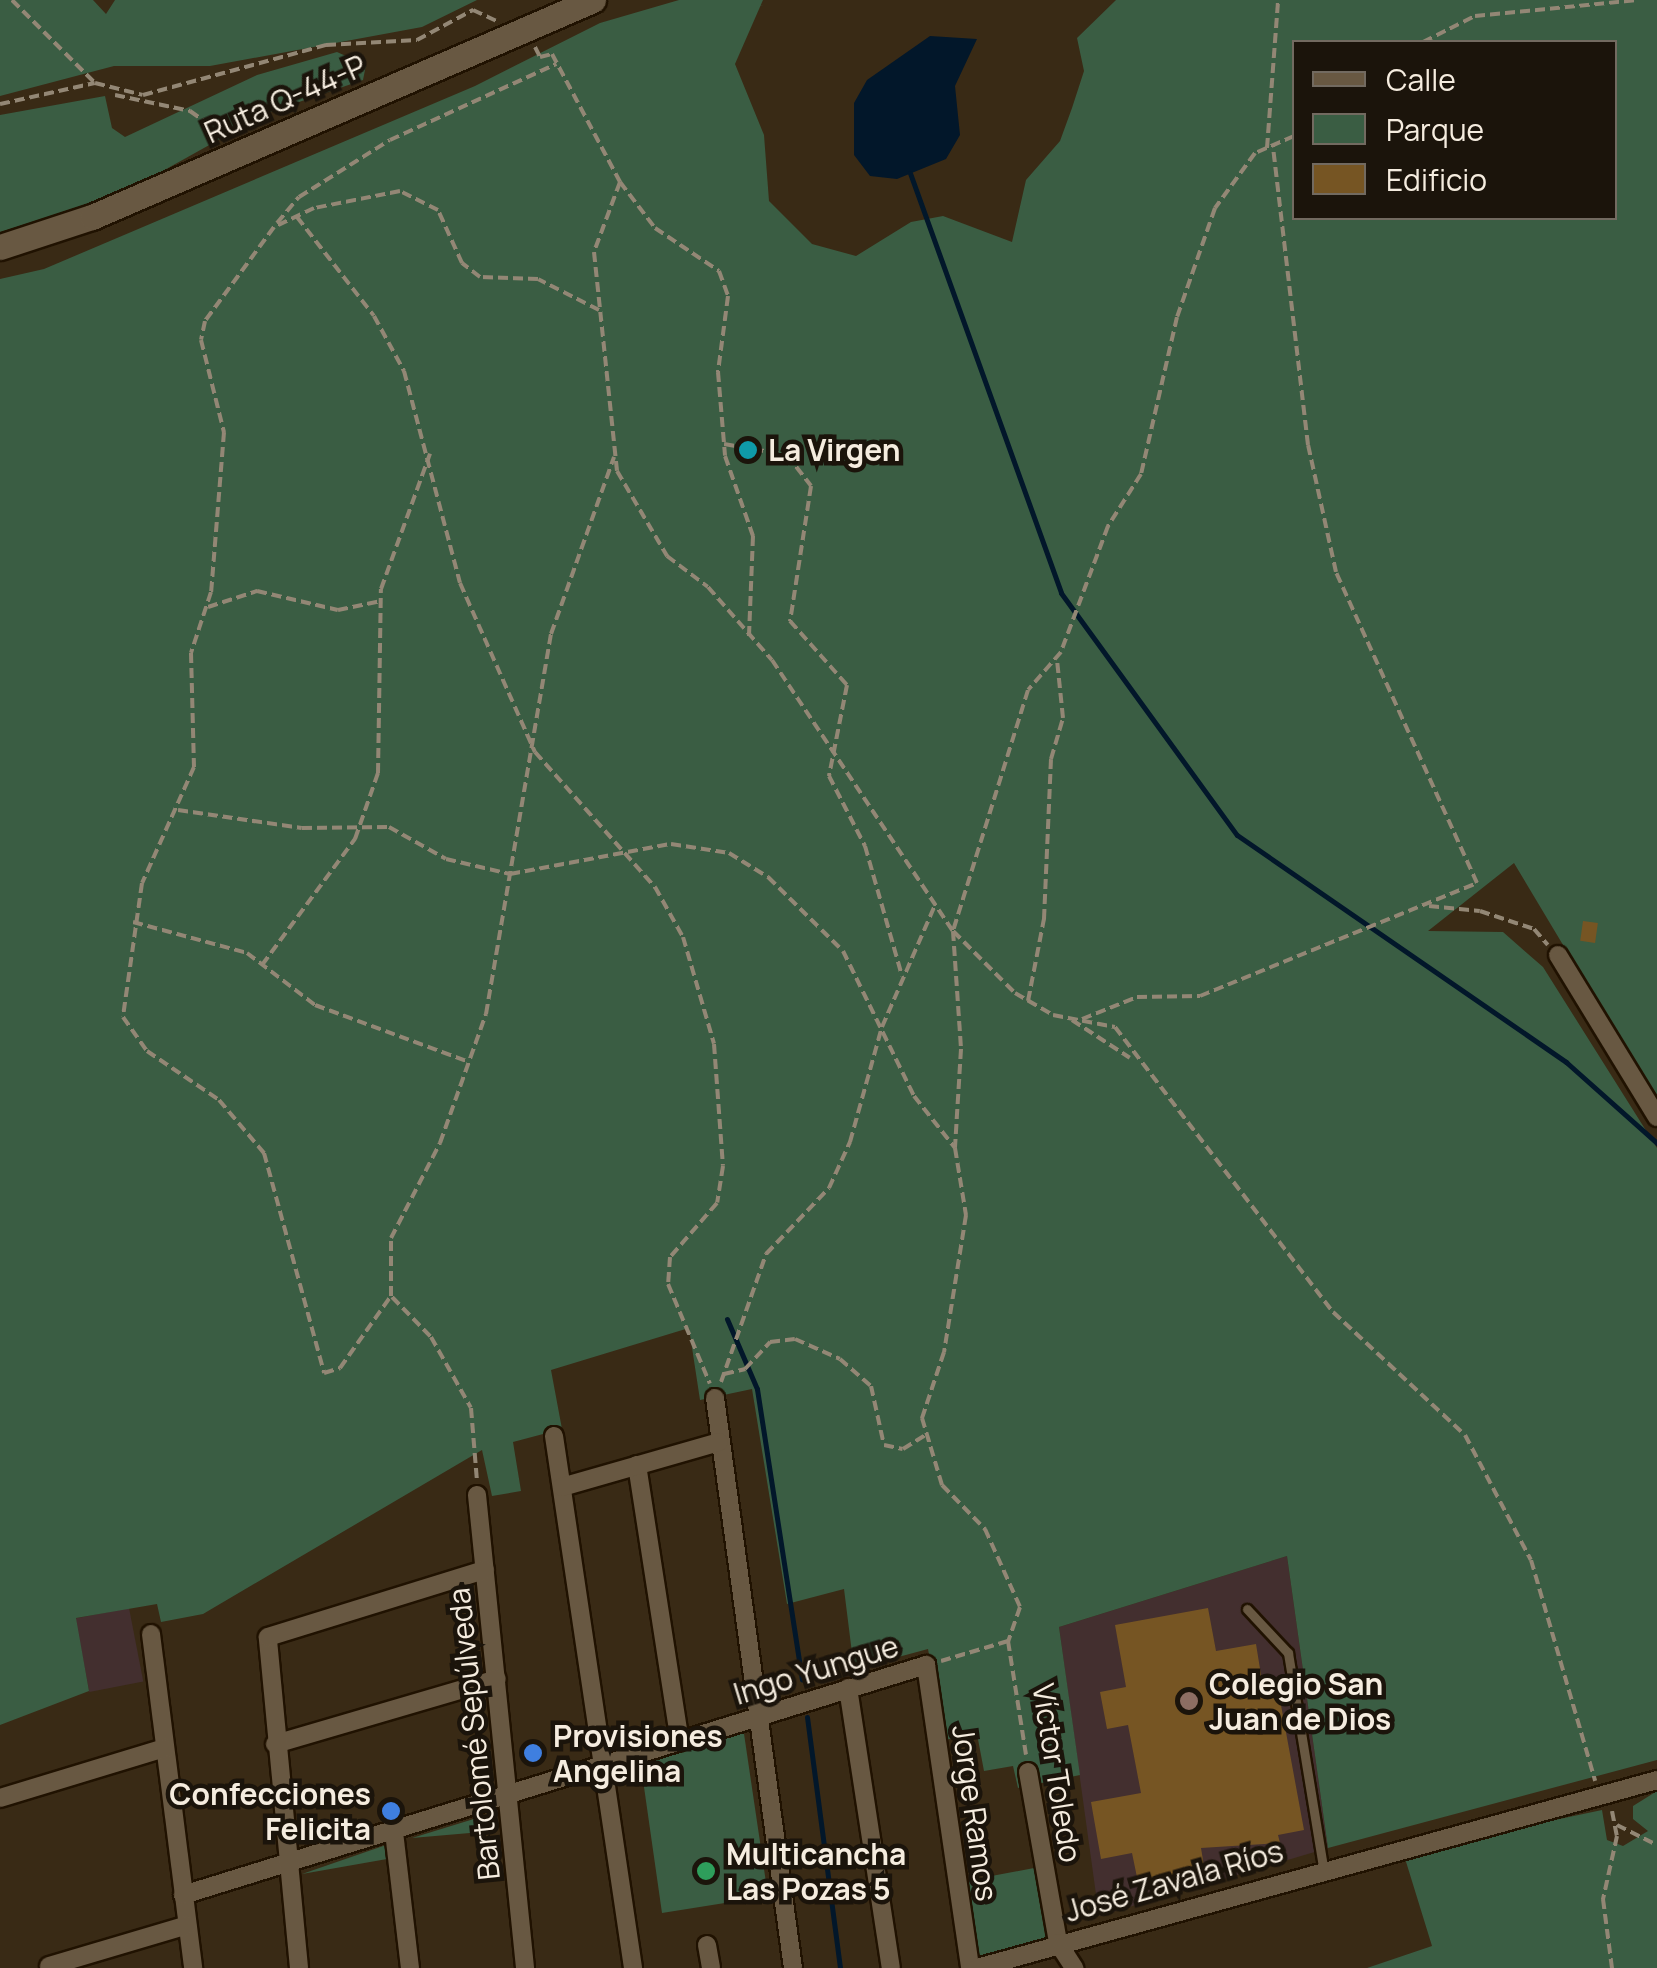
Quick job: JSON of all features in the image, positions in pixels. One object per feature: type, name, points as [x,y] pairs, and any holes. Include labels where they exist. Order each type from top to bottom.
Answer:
[{"type":"street","name":"Ruta Q-44-P","points":[[0,247],[239,154],[592,0]]},
{"type":"street","points":[[1558,956],[1657,1116]]},
{"type":"street","points":[[715,1398],[754,1716],[793,1968]]},
{"type":"street","points":[[554,1436],[633,1968]]},
{"type":"street","points":[[562,1487],[719,1442]]},
{"type":"street","points":[[638,1466],[680,1742]]},
{"type":"street","name":"Bartolomé Sepúlveda","points":[[477,1496],[525,1968]]},
{"type":"street","points":[[299,1968],[265,1647],[275,1631],[485,1570]]},
{"type":"street","points":[[150,1634],[193,1968]]},
{"type":"street","name":"Ingo Yungue","points":[[183,1896],[926,1665]]},
{"type":"street","name":"Jorge Ramos","points":[[926,1665],[973,1968]]},
{"type":"street","points":[[275,1744],[497,1680]]},
{"type":"street","points":[[848,1688],[890,1968]]},
{"type":"street","points":[[0,1798],[165,1748]]},
{"type":"street","name":"Víctor Toledo","points":[[1028,1772],[1058,1944],[1074,1968]]},
{"type":"street","name":"José Zavala Ríos","points":[[973,1968],[1387,1848],[1657,1780]]},
{"type":"street","points":[[394,1832],[410,1968]]},
{"type":"street","points":[[48,1966],[187,1925]]},
{"type":"street","points":[[707,1944],[711,1968]]},
{"type":"lane","points":[[1246,1610],[1288,1653],[1322,1866]]},
{"type":"path","points":[[12,0],[94,84],[141,107],[190,111],[239,154]]},
{"type":"path","points":[[1075,1020],[1137,997],[1181,1002],[1275,958],[1429,906],[1477,883],[1336,572],[1308,444],[1270,147],[1278,0]]},
{"type":"path","points":[[1427,40],[1476,16],[1638,0]]},
{"type":"path","points":[[112,93],[143,95],[326,45],[418,40],[473,10],[496,18],[504,39]]},
{"type":"path","points":[[528,29],[540,57],[552,54],[620,182],[655,228],[719,271],[728,296],[718,372],[724,444],[753,536],[749,637]]},
{"type":"path","points":[[556,64],[390,140],[299,197],[214,304],[200,340],[224,432],[205,609],[190,652],[194,767],[131,922],[123,1017],[147,1052],[220,1100],[264,1152],[324,1373],[340,1368],[391,1296],[391,1238],[469,1062],[496,978],[551,634],[614,457]]},
{"type":"path","points":[[0,104],[94,84]]},
{"type":"path","points":[[724,1374],[745,1369],[770,1342],[795,1339],[840,1358],[870,1386],[884,1445],[904,1448],[925,1435],[966,1215],[954,1148],[961,1049],[953,931],[1028,690],[1057,657],[1108,526],[1140,474],[1177,318],[1216,208],[1270,147],[1292,137]]},
{"type":"path","points":[[620,182],[594,252],[614,457],[666,556],[749,637],[832,751],[953,931],[1028,1001],[1075,1020],[1132,1058],[1184,1112],[1334,1312],[1465,1435],[1487,1469],[1536,1575],[1603,1796],[1617,1825],[1603,1900],[1612,1968]]},
{"type":"path","points":[[274,226],[366,194],[424,196],[480,278],[538,279],[598,310]]},
{"type":"path","points":[[296,216],[374,316],[430,453],[460,582],[535,752],[621,850],[683,937],[714,1044],[724,1120],[717,1204],[670,1257],[668,1284],[715,1398]]},
{"type":"path","points":[[724,444],[787,455],[811,486],[788,605],[798,638],[847,685],[829,776],[865,846],[902,976]]},
{"type":"path","points":[[262,965],[359,827],[386,725],[381,601],[430,453]]},
{"type":"path","points":[[205,609],[256,592],[338,610],[381,601]]},
{"type":"path","points":[[1028,1001],[1044,920],[1052,751],[1063,718],[1057,657]]},
{"type":"path","points":[[178,810],[389,828],[446,859],[510,874],[621,850],[671,844],[729,853],[768,877],[844,951],[914,1096],[954,1148]]},
{"type":"path","points":[[715,1398],[766,1254],[829,1188],[850,1142],[882,1026],[935,906]]},
{"type":"path","points":[[1429,906],[1534,929],[1558,956]]},
{"type":"path","points":[[131,922],[191,934],[262,965],[314,1004],[469,1062]]},
{"type":"path","points":[[1075,1020],[1116,1027],[1132,1058]]},
{"type":"path","points":[[391,1296],[430,1337],[471,1408],[477,1496]]},
{"type":"path","name":"Víctor Toledo","points":[[925,1435],[942,1485],[985,1529],[1020,1607],[1008,1641],[1028,1772]]},
{"type":"path","name":"Ingo Yungue","points":[[926,1665],[1008,1641]]},
{"type":"path","points":[[1617,1825],[1657,1845]]},
{"type":"shaded area","name":"Colegio San Juan de Dios","points":[[1287,1556],[1328,1848],[1099,1916],[1059,1627]]},
{"type":"shaded area","points":[[129,1608],[143,1682],[89,1692],[75,1618]]},
{"type":"green space","points":[[0,0],[93,0],[106,14],[115,0],[477,0],[422,27],[210,66],[114,66],[0,96]]},
{"type":"green space","points":[[679,0],[763,0],[735,64],[764,135],[769,201],[812,244],[856,256],[911,222],[943,216],[1012,242],[1026,180],[1060,141],[1084,71],[1077,38],[1116,0],[1657,0],[1657,1102],[1514,863],[1428,931],[1503,932],[1543,967],[1657,1148],[1657,1760],[1328,1848],[1287,1556],[1059,1627],[1080,1775],[1018,1788],[1013,1766],[984,1771],[977,1734],[944,1740],[928,1649],[854,1669],[844,1589],[787,1604],[752,1389],[700,1400],[689,1328],[551,1370],[562,1429],[513,1442],[521,1491],[492,1496],[482,1450],[203,1614],[161,1622],[157,1604],[76,1618],[89,1691],[0,1725],[0,279],[44,269],[475,86],[600,23]]},
{"type":"green space","points":[[337,52],[366,65],[363,80],[267,113],[116,197],[0,232],[0,115],[105,96],[112,128],[125,137],[257,75]]},
{"type":"green space","points":[[743,1727],[768,1896],[662,1913],[641,1766]]},
{"type":"green space","points":[[1657,1791],[1657,1968],[1367,1968],[1432,1946],[1403,1852],[1602,1810],[1607,1840],[1623,1846],[1648,1831],[1633,1819],[1633,1806]]},
{"type":"green space","points":[[490,1814],[493,1831],[412,1838]]},
{"type":"green space","points":[[386,1845],[387,1859],[302,1874]]},
{"type":"green space","points":[[1034,1868],[1046,1941],[977,1962],[965,1881]]},
{"type":"water","points":[[930,36],[977,39],[955,86],[960,135],[946,159],[897,179],[870,176],[854,155],[854,103],[867,80]]},
{"type":"building","points":[[1583,921],[1598,923],[1595,943],[1580,941]]},
{"type":"building","points":[[1208,1608],[1216,1651],[1256,1644],[1262,1681],[1276,1678],[1304,1830],[1278,1835],[1280,1843],[1201,1848],[1206,1878],[1139,1887],[1132,1853],[1101,1859],[1091,1802],[1141,1793],[1128,1725],[1107,1729],[1100,1692],[1126,1687],[1115,1625]]},
{"type":"waterway","points":[[910,173],[1061,593],[1237,835],[1566,1062],[1657,1143]]},
{"type":"waterway","points":[[727,1319],[757,1389],[802,1680]]},
{"type":"waterway","points":[[807,1717],[840,1968]]},
{"type":"place","name":"La Virgen","points":[[748,450]]},
{"type":"place","name":"Colegio San Juan de Dios","points":[[1189,1701]]},
{"type":"place","name":"Provisiones Angelina","points":[[533,1753]]},
{"type":"place","name":"Confecciones Felicita","points":[[391,1811]]},
{"type":"place","name":"Multicancha Las Pozas 5","points":[[706,1871]]}]
